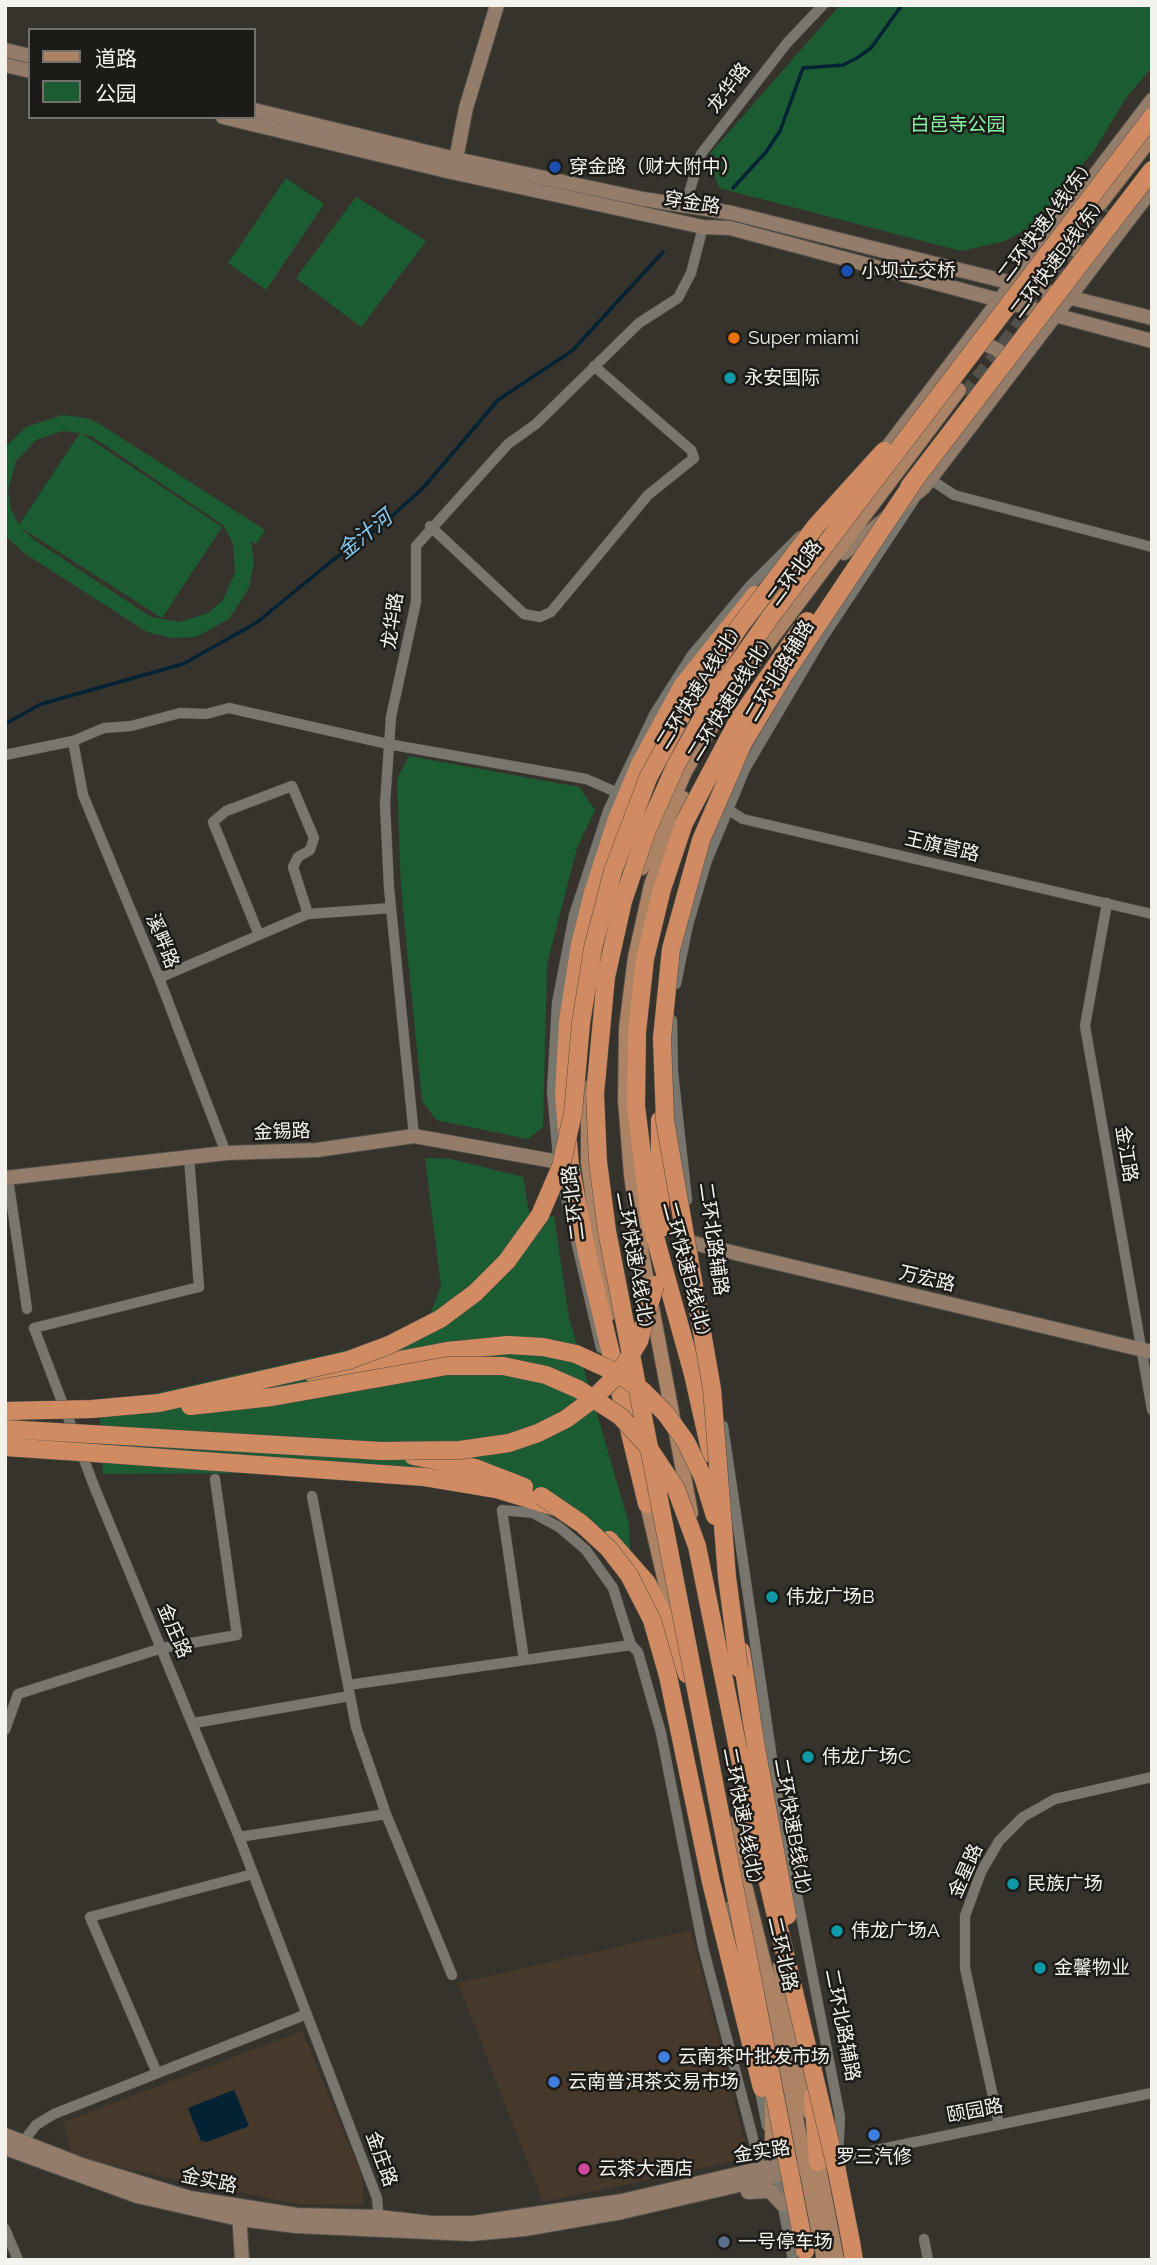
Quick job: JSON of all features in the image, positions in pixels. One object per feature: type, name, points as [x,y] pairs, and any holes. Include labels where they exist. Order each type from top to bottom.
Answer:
[{"type":"highway","name":"二环快速A线(东)","points":[[965,353],[1146,115]]},
{"type":"highway","name":"二环快速B线(东)","points":[[998,380],[1152,170]]},
{"type":"highway","points":[[647,1504],[573,1188],[565,1119],[565,1070],[571,996],[586,919],[608,843],[640,764],[672,703],[706,652],[965,353]]},
{"type":"highway","name":"二环快速A线(北)","points":[[802,2257],[611,1255],[596,1140],[597,1048],[606,977],[630,877],[656,808],[687,744],[754,638],[965,353]]},
{"type":"highway","name":"二环快速B线(北)","points":[[857,2260],[838,2176],[765,1796],[711,1452],[645,1193],[636,1106],[637,1031],[643,971],[655,912],[676,843],[704,779],[773,667],[998,380]]},
{"type":"highway","points":[[5,1429],[358,1450],[460,1450],[524,1439],[552,1427],[579,1410],[620,1372],[639,1341],[655,1285],[660,1219],[661,1057],[666,989],[676,926],[697,851],[724,780],[773,691],[923,479]]},
{"type":"highway","points":[[175,1400],[335,1363],[389,1346],[428,1326],[464,1302],[497,1272],[525,1238],[552,1191],[565,1153],[573,1113],[581,1023],[593,948],[609,884],[629,824],[659,756],[696,692],[808,536]]},
{"type":"highway","points":[[661,1057],[671,1168],[710,1381],[729,1595]]},
{"type":"highway","points":[[25,1411],[109,1408],[175,1400],[472,1348],[531,1346],[576,1354],[617,1373],[643,1391],[666,1414],[686,1443],[703,1477],[716,1518],[752,1744],[790,2021],[808,2064],[812,2164]]},
{"type":"highway","points":[[5,1411],[153,1408],[237,1402],[435,1368],[481,1365],[514,1367],[557,1379],[600,1401],[629,1425],[669,1477],[695,1539],[752,1813],[838,2176]]},
{"type":"highway","points":[[5,1447],[424,1477],[496,1489],[553,1506],[597,1530],[616,1545],[647,1583],[671,1631],[703,1726]]},
{"type":"highway","points":[[358,1450],[446,1461],[488,1472],[528,1489],[566,1511],[596,1536],[620,1562],[638,1589],[663,1656],[718,1909],[802,2257]]},
{"type":"main road","points":[[1152,137],[1104,207],[1152,150]]},
{"type":"main road","name":"二环北路","points":[[790,2021],[748,1895],[670,1609],[615,1347],[591,1194],[587,1104],[597,1018],[610,962],[636,883],[686,771],[749,666],[962,393]]},
{"type":"main road","name":"二环北路","points":[[824,2260],[790,2021],[643,1264],[627,1137],[625,1052],[629,992],[642,921],[677,812],[704,753],[741,692],[841,551]]},
{"type":"main road","points":[[772,2150],[770,2124],[779,2048],[790,2021]]},
{"type":"main road","points":[[808,2064],[828,2101],[838,2152]]},
{"type":"main road","name":"二环北路","points":[[812,2164],[837,2260]]},
{"type":"street","points":[[456,159],[466,108],[497,5]]},
{"type":"street","name":"龙华路","points":[[685,206],[701,154],[820,6]]},
{"type":"street","points":[[5,50],[28,56]]},
{"type":"street","points":[[5,65],[28,71]]},
{"type":"street","points":[[647,1504],[594,1322],[559,1162],[552,1075],[560,982],[581,891],[616,792],[655,713],[704,639],[748,587],[856,481],[965,353],[1011,282],[1146,115],[1152,99]]},
{"type":"street","name":"穿金路","points":[[256,110],[456,159],[685,206],[732,212],[1152,318]]},
{"type":"street","name":"穿金路","points":[[231,119],[447,171],[703,227],[730,228],[1152,341]]},
{"type":"street","points":[[998,380],[1055,315],[1152,188]]},
{"type":"street","points":[[1066,211],[1061,227],[1070,246],[1089,255],[1100,253],[1109,245]]},
{"type":"street","name":"龙华路","points":[[414,1136],[391,908],[385,804],[391,717],[416,602],[416,546],[430,526],[508,444],[536,424],[639,323],[678,298],[691,273],[703,227]]},
{"type":"street","points":[[965,353],[978,342],[998,350],[1008,367],[998,380]]},
{"type":"street","points":[[430,526],[524,614],[540,617],[551,611],[648,495],[694,458],[691,450],[594,366]]},
{"type":"street","points":[[841,551],[868,478],[887,445]]},
{"type":"street","points":[[841,551],[905,505],[923,479],[954,495],[1152,547]]},
{"type":"street","name":"二环北路辅路","points":[[857,2260],[838,2152],[840,2117],[775,1779],[741,1533],[693,1243],[675,1096],[672,1010],[688,925],[727,809],[751,757],[923,479]]},
{"type":"street","points":[[5,755],[73,741],[104,728],[131,726],[180,713],[206,713],[229,708],[388,744],[586,779],[616,792]]},
{"type":"street","name":"溪畔路","points":[[73,741],[74,760],[83,794],[159,978],[226,1153]]},
{"type":"street","points":[[259,935],[213,822],[226,811],[292,786],[313,838],[310,850],[298,857],[293,867],[308,914]]},
{"type":"street","name":"王旗营路","points":[[727,809],[743,819],[1152,914]]},
{"type":"street","name":"金江路","points":[[1107,903],[1085,1026],[1146,1351],[1152,1410]]},
{"type":"street","points":[[159,978],[308,914],[391,908]]},
{"type":"street","name":"金锡路","points":[[7,1178],[226,1153],[317,1150],[414,1136],[559,1162]]},
{"type":"street","name":"金庄路","points":[[189,1157],[199,1287],[34,1328],[94,1486],[239,1837],[377,2198],[379,2223]]},
{"type":"street","points":[[7,1178],[27,1310]]},
{"type":"street","name":"万宏路","points":[[693,1243],[1146,1351]]},
{"type":"street","points":[[5,1730],[18,1695],[162,1648],[237,1635],[215,1479]]},
{"type":"street","points":[[312,1496],[356,1727],[386,1814],[452,1975]]},
{"type":"street","points":[[524,1660],[502,1510],[533,1513],[559,1527],[586,1550],[613,1588],[631,1645],[638,1652],[650,1689],[703,1947],[771,2170],[802,2257]]},
{"type":"street","points":[[194,1723],[349,1690],[631,1645]]},
{"type":"street","points":[[703,1726],[715,1786],[744,2009],[772,2150],[771,2170]]},
{"type":"street","name":"金星路","points":[[999,2124],[965,1968],[965,1916],[981,1872],[999,1841],[1023,1816],[1055,1799],[1152,1777]]},
{"type":"street","points":[[239,1837],[386,1814]]},
{"type":"street","points":[[157,2073],[90,1917],[253,1874]]},
{"type":"street","points":[[5,2165],[16,2147],[36,2125],[54,2114],[307,2014]]},
{"type":"street","name":"颐园路","points":[[812,2164],[838,2152],[1152,2094]]},
{"type":"street","name":"金实路","points":[[5,2135],[16,2147],[239,2213],[297,2215],[480,2234],[543,2226],[660,2203],[771,2170]]},
{"type":"street","name":"金实路","points":[[379,2223],[473,2223],[525,2216],[622,2201],[812,2164]]},
{"type":"street","points":[[660,2203],[689,2205],[760,2189],[775,2193],[782,2204]]},
{"type":"street","points":[[239,2213],[242,2260]]},
{"type":"street","points":[[5,2229],[18,2260]]},
{"type":"street","points":[[925,2239],[929,2260]]},
{"type":"shaded area","points":[[691,1930],[749,2158],[543,2202],[458,1983]]},
{"type":"shaded area","points":[[302,2031],[363,2178],[364,2205],[297,2204],[98,2163],[70,2152],[64,2122]]},
{"type":"green space","name":"白邑寺公园","points":[[840,5],[1152,5],[1152,67],[1126,98],[1095,149],[1034,225],[1005,241],[961,251],[719,188],[708,156]]},
{"type":"green space","points":[[286,178],[324,204],[266,290],[228,263]]},
{"type":"green space","points":[[356,197],[426,241],[361,327],[296,278]]},
{"type":"green space","points":[[62,415],[86,418],[98,423],[265,530],[256,544],[251,541],[254,564],[249,588],[229,619],[196,637],[171,638],[147,632],[24,553],[6,537],[5,447],[26,427]],"holes":[[[63,431],[80,433],[19,525],[11,509],[8,490],[16,461],[36,440]],[[81,433],[93,437],[224,526],[233,544],[235,573],[223,600],[208,613],[180,622],[151,617],[34,540],[20,527],[162,618],[222,527]]]},
{"type":"green space","points":[[409,756],[579,787],[595,810],[577,848],[547,964],[543,1127],[528,1139],[436,1120],[422,1101],[401,888],[397,779]]},
{"type":"green space","points":[[425,1158],[451,1159],[523,1177],[530,1218],[554,1216],[569,1318],[629,1524],[631,1567],[572,1525],[508,1493],[417,1472],[103,1474],[99,1406],[374,1344],[429,1317],[441,1286]]},
{"type":"water","points":[[234,2090],[249,2126],[207,2142],[201,2141],[188,2108]]},
{"type":"waterway","name":"金汁河","points":[[733,188],[766,152],[780,131],[803,68],[843,65],[857,58],[871,48],[902,5]]},
{"type":"waterway","name":"金汁河","points":[[5,724],[41,704],[183,664],[256,623],[333,560],[381,526],[423,488],[498,400],[572,351],[663,252]]},
{"type":"tunnel","points":[[965,395],[1107,209]]},
{"type":"place","name":"穿金路（财大附中）","points":[[555,167]]},
{"type":"place","name":"小坝立交桥","points":[[847,271]]},
{"type":"place","name":"Super miami","points":[[734,338]]},
{"type":"place","name":"永安国际","points":[[730,378]]},
{"type":"place","name":"伟龙广场B","points":[[772,1597]]},
{"type":"place","name":"伟龙广场C","points":[[808,1757]]},
{"type":"place","name":"民族广场","points":[[1013,1884]]},
{"type":"place","name":"伟龙广场A","points":[[837,1931]]},
{"type":"place","name":"金馨物业","points":[[1040,1968]]},
{"type":"place","name":"云南茶叶批发市场","points":[[664,2057]]},
{"type":"place","name":"云南普洱茶交易市场","points":[[554,2082]]},
{"type":"place","name":"罗三汽修","points":[[874,2135]]},
{"type":"place","name":"云茶大酒店","points":[[584,2169]]},
{"type":"place","name":"一号停车场","points":[[724,2242]]}]
